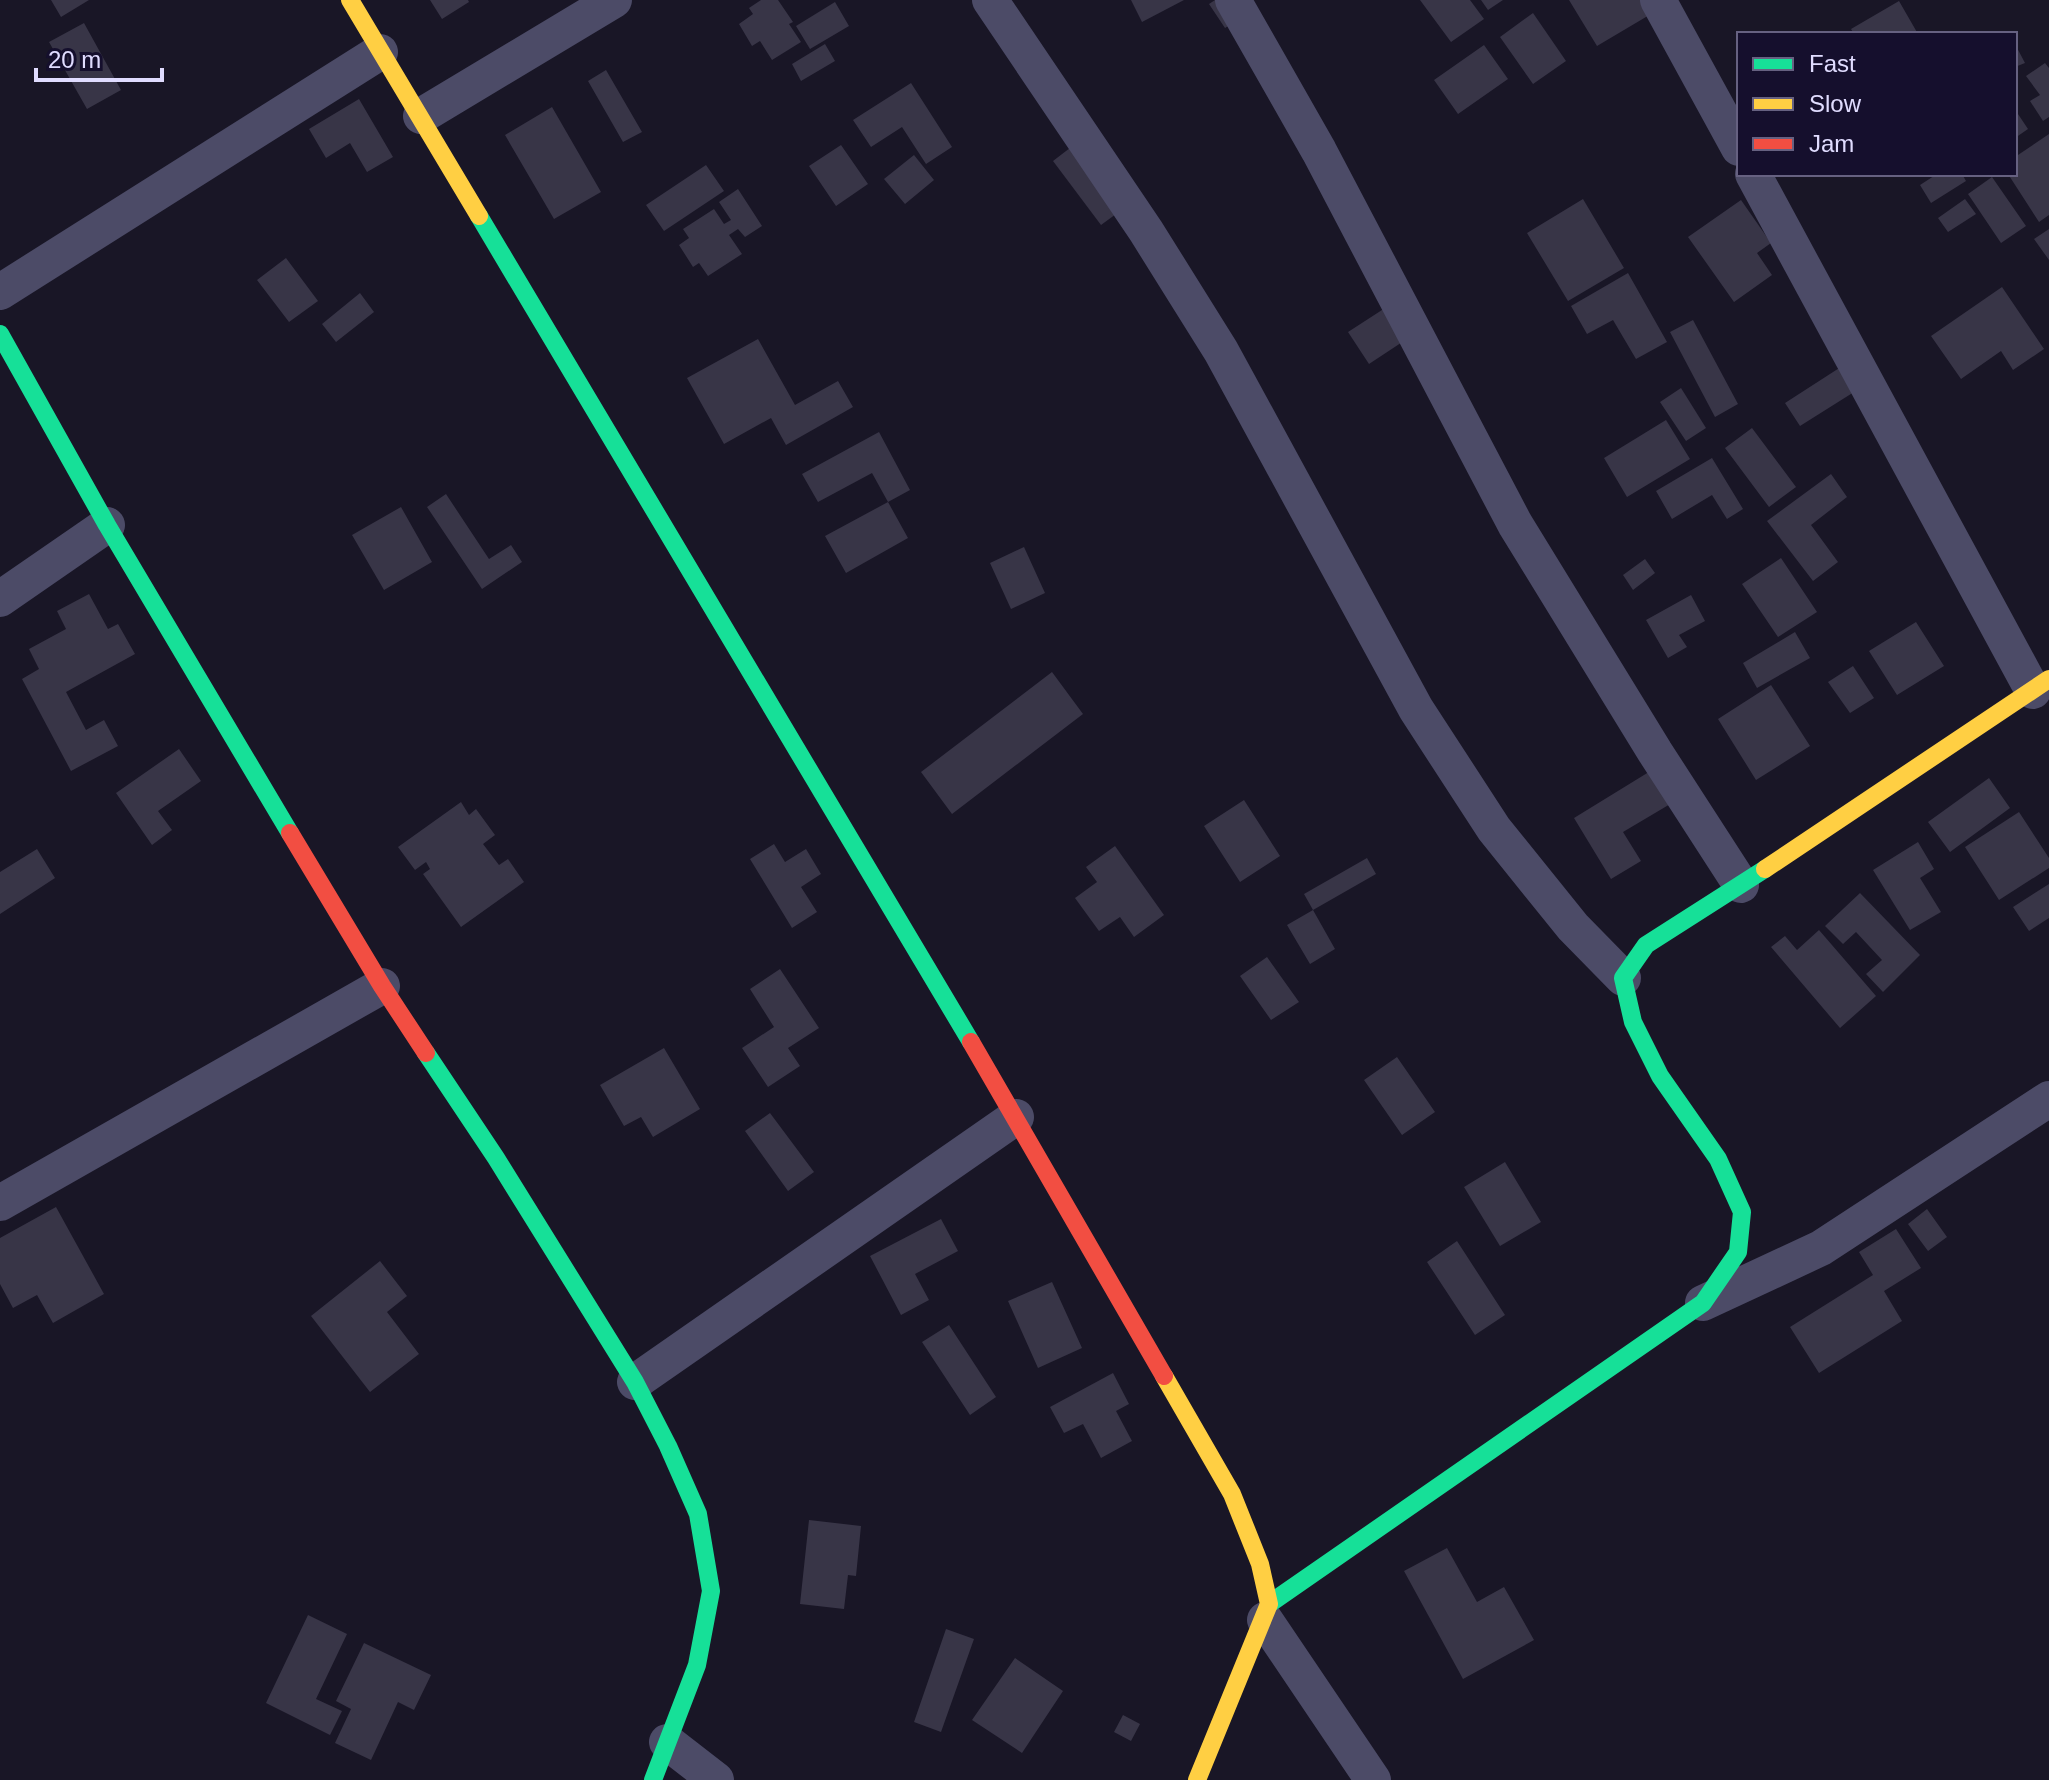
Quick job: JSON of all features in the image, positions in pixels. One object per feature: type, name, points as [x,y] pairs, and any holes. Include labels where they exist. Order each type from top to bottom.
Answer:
[{"type":"street","points":[[350,0],[1016,1117],[1232,1494],[1260,1564],[1267,1612],[1373,1780]]},
{"type":"street","points":[[421,116],[614,0]]},
{"type":"street","points":[[990,0],[1146,231],[1221,351],[1416,709],[1494,829],[1573,927],[1623,978],[1633,1022],[1660,1076],[1718,1159],[1742,1212],[1738,1252],[1703,1303]]},
{"type":"street","points":[[1233,0],[1319,151],[1515,524],[1741,885]]},
{"type":"street","points":[[1658,0],[1737,144]]},
{"type":"street","points":[[0,292],[380,52]]},
{"type":"street","points":[[1623,978],[1646,945],[2041,685],[1754,176]]},
{"type":"street","points":[[0,334],[107,525],[382,986],[496,1158],[635,1382],[668,1446],[698,1514],[711,1591],[697,1665],[653,1780]]},
{"type":"street","points":[[0,599],[107,525]]},
{"type":"street","points":[[0,1203],[382,986]]},
{"type":"street","points":[[1197,1780],[1267,1612],[1703,1303],[1821,1248],[2049,1099]]},
{"type":"street","points":[[635,1382],[1016,1117]]},
{"type":"street","points":[[667,1742],[716,1780]]},
{"type":"building","points":[[51,0],[89,0],[61,17]]},
{"type":"building","points":[[430,0],[468,0],[469,2],[442,19]]},
{"type":"building","points":[[761,0],[778,0],[793,22],[789,24],[801,42],[772,60],[760,41],[752,46],[739,24],[753,14],[749,8]]},
{"type":"building","points":[[1131,0],[1184,0],[1142,22]]},
{"type":"building","points":[[1215,0],[1247,0],[1254,10],[1225,28],[1209,4]]},
{"type":"building","points":[[1420,0],[1470,0],[1484,19],[1451,42]]},
{"type":"building","points":[[1481,0],[1503,0],[1488,10]]},
{"type":"building","points":[[1569,0],[1642,0],[1651,14],[1597,46]]},
{"type":"building","points":[[1899,1],[1917,32],[1853,32],[1851,29]]},
{"type":"building","points":[[835,2],[849,26],[810,49],[796,26]]},
{"type":"building","points":[[1533,13],[1566,61],[1533,84],[1500,37]]},
{"type":"building","points":[[84,23],[121,90],[87,109],[49,42]]},
{"type":"building","points":[[825,44],[835,61],[801,81],[792,64]]},
{"type":"building","points":[[1484,45],[1508,79],[1458,114],[1434,80]]},
{"type":"building","points":[[2017,48],[2025,63],[2017,66]]},
{"type":"building","points":[[2045,63],[2049,68],[2049,117],[2043,121],[2030,101],[2040,95],[2026,76]]},
{"type":"building","points":[[606,70],[642,132],[623,142],[588,81]]},
{"type":"building","points":[[911,83],[952,147],[926,164],[902,127],[871,147],[853,120]]},
{"type":"building","points":[[359,99],[393,157],[367,172],[350,143],[326,158],[309,129]]},
{"type":"building","points":[[552,107],[601,192],[554,219],[505,135]]},
{"type":"building","points":[[2017,115],[2028,129],[2017,137]]},
{"type":"building","points":[[2049,134],[2049,215],[2039,222],[2009,176],[2017,176],[2017,156]]},
{"type":"building","points":[[1079,141],[1127,206],[1101,225],[1053,161]]},
{"type":"building","points":[[841,145],[868,184],[836,206],[809,166]]},
{"type":"building","points":[[914,155],[934,180],[905,204],[884,179]]},
{"type":"building","points":[[706,165],[724,191],[664,231],[646,205]]},
{"type":"building","points":[[1934,176],[1963,176],[1966,181],[1931,203],[1920,185]]},
{"type":"building","points":[[1992,177],[2026,226],[2001,243],[1968,194]]},
{"type":"building","points":[[738,189],[762,226],[745,237],[738,229],[729,235],[742,254],[708,276],[699,263],[693,267],[679,245],[689,238],[683,229],[714,209],[724,224],[731,220],[719,202]]},
{"type":"building","points":[[1583,199],[1624,268],[1568,301],[1527,233]]},
{"type":"building","points":[[1965,199],[1976,214],[1948,232],[1938,218]]},
{"type":"building","points":[[1741,200],[1771,243],[1757,253],[1772,275],[1734,302],[1688,237]]},
{"type":"building","points":[[2049,229],[2049,260],[2034,239]]},
{"type":"building","points":[[286,258],[318,301],[289,322],[257,280]]},
{"type":"building","points":[[1628,273],[1667,342],[1636,359],[1613,320],[1587,334],[1571,306]]},
{"type":"building","points":[[2002,287],[2044,349],[2013,370],[2001,351],[1961,379],[1931,336]]},
{"type":"building","points":[[360,293],[374,312],[336,342],[322,324]]},
{"type":"building","points":[[1399,299],[1419,331],[1369,364],[1348,332]]},
{"type":"building","points":[[1693,320],[1738,404],[1715,417],[1670,332]]},
{"type":"building","points":[[758,339],[795,405],[838,381],[853,407],[786,445],[771,418],[724,444],[687,378]]},
{"type":"building","points":[[1847,363],[1862,387],[1800,426],[1785,403]]},
{"type":"building","points":[[1681,388],[1706,428],[1686,441],[1660,402]]},
{"type":"building","points":[[1666,420],[1690,459],[1627,497],[1604,458]]},
{"type":"building","points":[[1752,428],[1796,487],[1769,507],[1725,448]]},
{"type":"building","points":[[879,432],[910,490],[888,502],[872,473],[818,502],[802,474]]},
{"type":"building","points":[[1712,458],[1743,509],[1727,519],[1712,495],[1672,519],[1656,491]]},
{"type":"building","points":[[1831,474],[1847,497],[1811,525],[1838,562],[1813,581],[1767,521]]},
{"type":"building","points":[[446,494],[489,559],[511,545],[522,562],[482,589],[427,507]]},
{"type":"building","points":[[888,502],[908,538],[846,573],[825,536]]},
{"type":"building","points":[[401,507],[432,562],[384,590],[352,535]]},
{"type":"building","points":[[1024,547],[1045,593],[1011,609],[990,563]]},
{"type":"building","points":[[1781,558],[1817,612],[1778,637],[1742,584]]},
{"type":"building","points":[[1645,559],[1655,573],[1633,590],[1623,575]]},
{"type":"building","points":[[89,594],[108,629],[118,624],[135,654],[66,692],[86,730],[104,720],[118,746],[71,771],[22,679],[39,669],[29,649],[66,629],[57,611]]},
{"type":"building","points":[[1691,595],[1705,621],[1679,635],[1687,647],[1668,658],[1646,620]]},
{"type":"building","points":[[1916,622],[1944,666],[1897,695],[1869,651]]},
{"type":"building","points":[[1795,632],[1810,658],[1757,688],[1743,663]]},
{"type":"building","points":[[1853,666],[1874,698],[1850,713],[1828,682]]},
{"type":"building","points":[[1052,672],[1083,714],[952,814],[921,772]]},
{"type":"building","points":[[1771,685],[1810,746],[1756,780],[1718,719]]},
{"type":"building","points":[[179,749],[201,781],[158,811],[172,830],[152,845],[116,793]]},
{"type":"building","points":[[1657,767],[1677,800],[1623,832],[1641,861],[1611,879],[1574,818]]},
{"type":"building","points":[[1989,778],[2010,808],[1950,852],[1928,822]]},
{"type":"building","points":[[1244,800],[1280,856],[1240,882],[1204,826]]},
{"type":"building","points":[[461,802],[469,815],[476,809],[495,835],[483,844],[499,865],[508,859],[524,882],[461,927],[423,874],[430,869],[426,862],[415,870],[398,847]]},
{"type":"building","points":[[2019,812],[2049,858],[2049,868],[1999,900],[1965,847]]},
{"type":"building","points":[[1918,842],[1934,869],[1920,878],[1941,912],[1910,930],[1873,870]]},
{"type":"building","points":[[774,844],[785,862],[806,849],[821,874],[801,887],[817,912],[792,928],[750,859]]},
{"type":"building","points":[[1115,846],[1164,915],[1134,937],[1120,917],[1099,931],[1075,898],[1097,882],[1086,867]]},
{"type":"building","points":[[37,849],[55,878],[0,914],[0,872]]},
{"type":"building","points":[[1367,858],[1376,874],[1313,910],[1304,894]]},
{"type":"building","points":[[2049,884],[2049,918],[2029,931],[2013,907]]},
{"type":"building","points":[[1860,893],[1920,955],[1883,992],[1866,974],[1882,960],[1856,932],[1843,944],[1825,926]]},
{"type":"building","points":[[1313,910],[1335,949],[1310,964],[1287,925]]},
{"type":"building","points":[[1819,930],[1876,996],[1840,1028],[1771,947],[1785,936],[1797,950]]},
{"type":"building","points":[[1267,957],[1299,1002],[1271,1020],[1240,976]]},
{"type":"building","points":[[780,969],[819,1028],[788,1048],[800,1066],[768,1087],[742,1048],[774,1027],[750,989]]},
{"type":"building","points":[[664,1048],[700,1109],[653,1137],[641,1117],[624,1126],[600,1085]]},
{"type":"building","points":[[1397,1057],[1435,1112],[1402,1135],[1364,1080]]},
{"type":"building","points":[[770,1113],[814,1172],[788,1191],[745,1131]]},
{"type":"building","points":[[1505,1162],[1541,1222],[1500,1246],[1464,1187]]},
{"type":"building","points":[[56,1207],[104,1294],[53,1323],[37,1295],[13,1308],[0,1284],[0,1238]]},
{"type":"building","points":[[1927,1209],[1947,1237],[1928,1251],[1908,1224]]},
{"type":"building","points":[[941,1219],[958,1251],[915,1274],[929,1300],[901,1315],[870,1256]]},
{"type":"building","points":[[1896,1229],[1921,1268],[1884,1291],[1902,1321],[1819,1373],[1790,1327],[1873,1275],[1859,1252]]},
{"type":"building","points":[[1457,1241],[1505,1315],[1475,1335],[1427,1262]]},
{"type":"building","points":[[380,1261],[407,1296],[387,1312],[419,1354],[370,1392],[311,1316]]},
{"type":"building","points":[[1052,1282],[1082,1348],[1038,1368],[1008,1301]]},
{"type":"building","points":[[949,1325],[996,1397],[970,1415],[922,1342]]},
{"type":"building","points":[[1113,1373],[1129,1404],[1116,1411],[1132,1441],[1101,1458],[1083,1424],[1064,1433],[1050,1407]]},
{"type":"building","points":[[809,1520],[861,1526],[856,1576],[848,1575],[844,1609],[800,1604]]},
{"type":"building","points":[[1447,1548],[1477,1602],[1504,1587],[1534,1640],[1463,1679],[1404,1571]]},
{"type":"building","points":[[308,1615],[347,1634],[316,1699],[342,1711],[330,1735],[266,1703]]},
{"type":"building","points":[[946,1629],[974,1639],[941,1732],[914,1722]]},
{"type":"building","points":[[364,1643],[431,1675],[414,1710],[398,1702],[371,1760],[335,1743],[351,1709],[336,1701]]},
{"type":"building","points":[[1015,1658],[1063,1691],[1022,1753],[972,1720]]},
{"type":"building","points":[[1123,1715],[1140,1724],[1131,1741],[1114,1732]]},
{"type":"traffic: fast","points":[[479,216],[971,1042]]},
{"type":"traffic: fast","points":[[0,334],[107,525],[290,833]]},
{"type":"traffic: fast","points":[[1269,1604],[1703,1303],[1738,1252],[1742,1212],[1718,1159],[1660,1076],[1633,1022],[1623,978],[1646,945],[1765,869]]},
{"type":"traffic: fast","points":[[426,1053],[496,1158],[635,1382],[698,1514],[711,1591],[697,1665],[653,1780]]},
{"type":"traffic: slow","points":[[350,0],[479,216]]},
{"type":"traffic: slow","points":[[1765,869],[2049,679]]},
{"type":"traffic: slow","points":[[1164,1376],[1232,1494],[1260,1564],[1269,1604],[1197,1780]]},
{"type":"traffic: jam","points":[[290,833],[426,1053]]},
{"type":"traffic: jam","points":[[971,1042],[1164,1376]]}]
